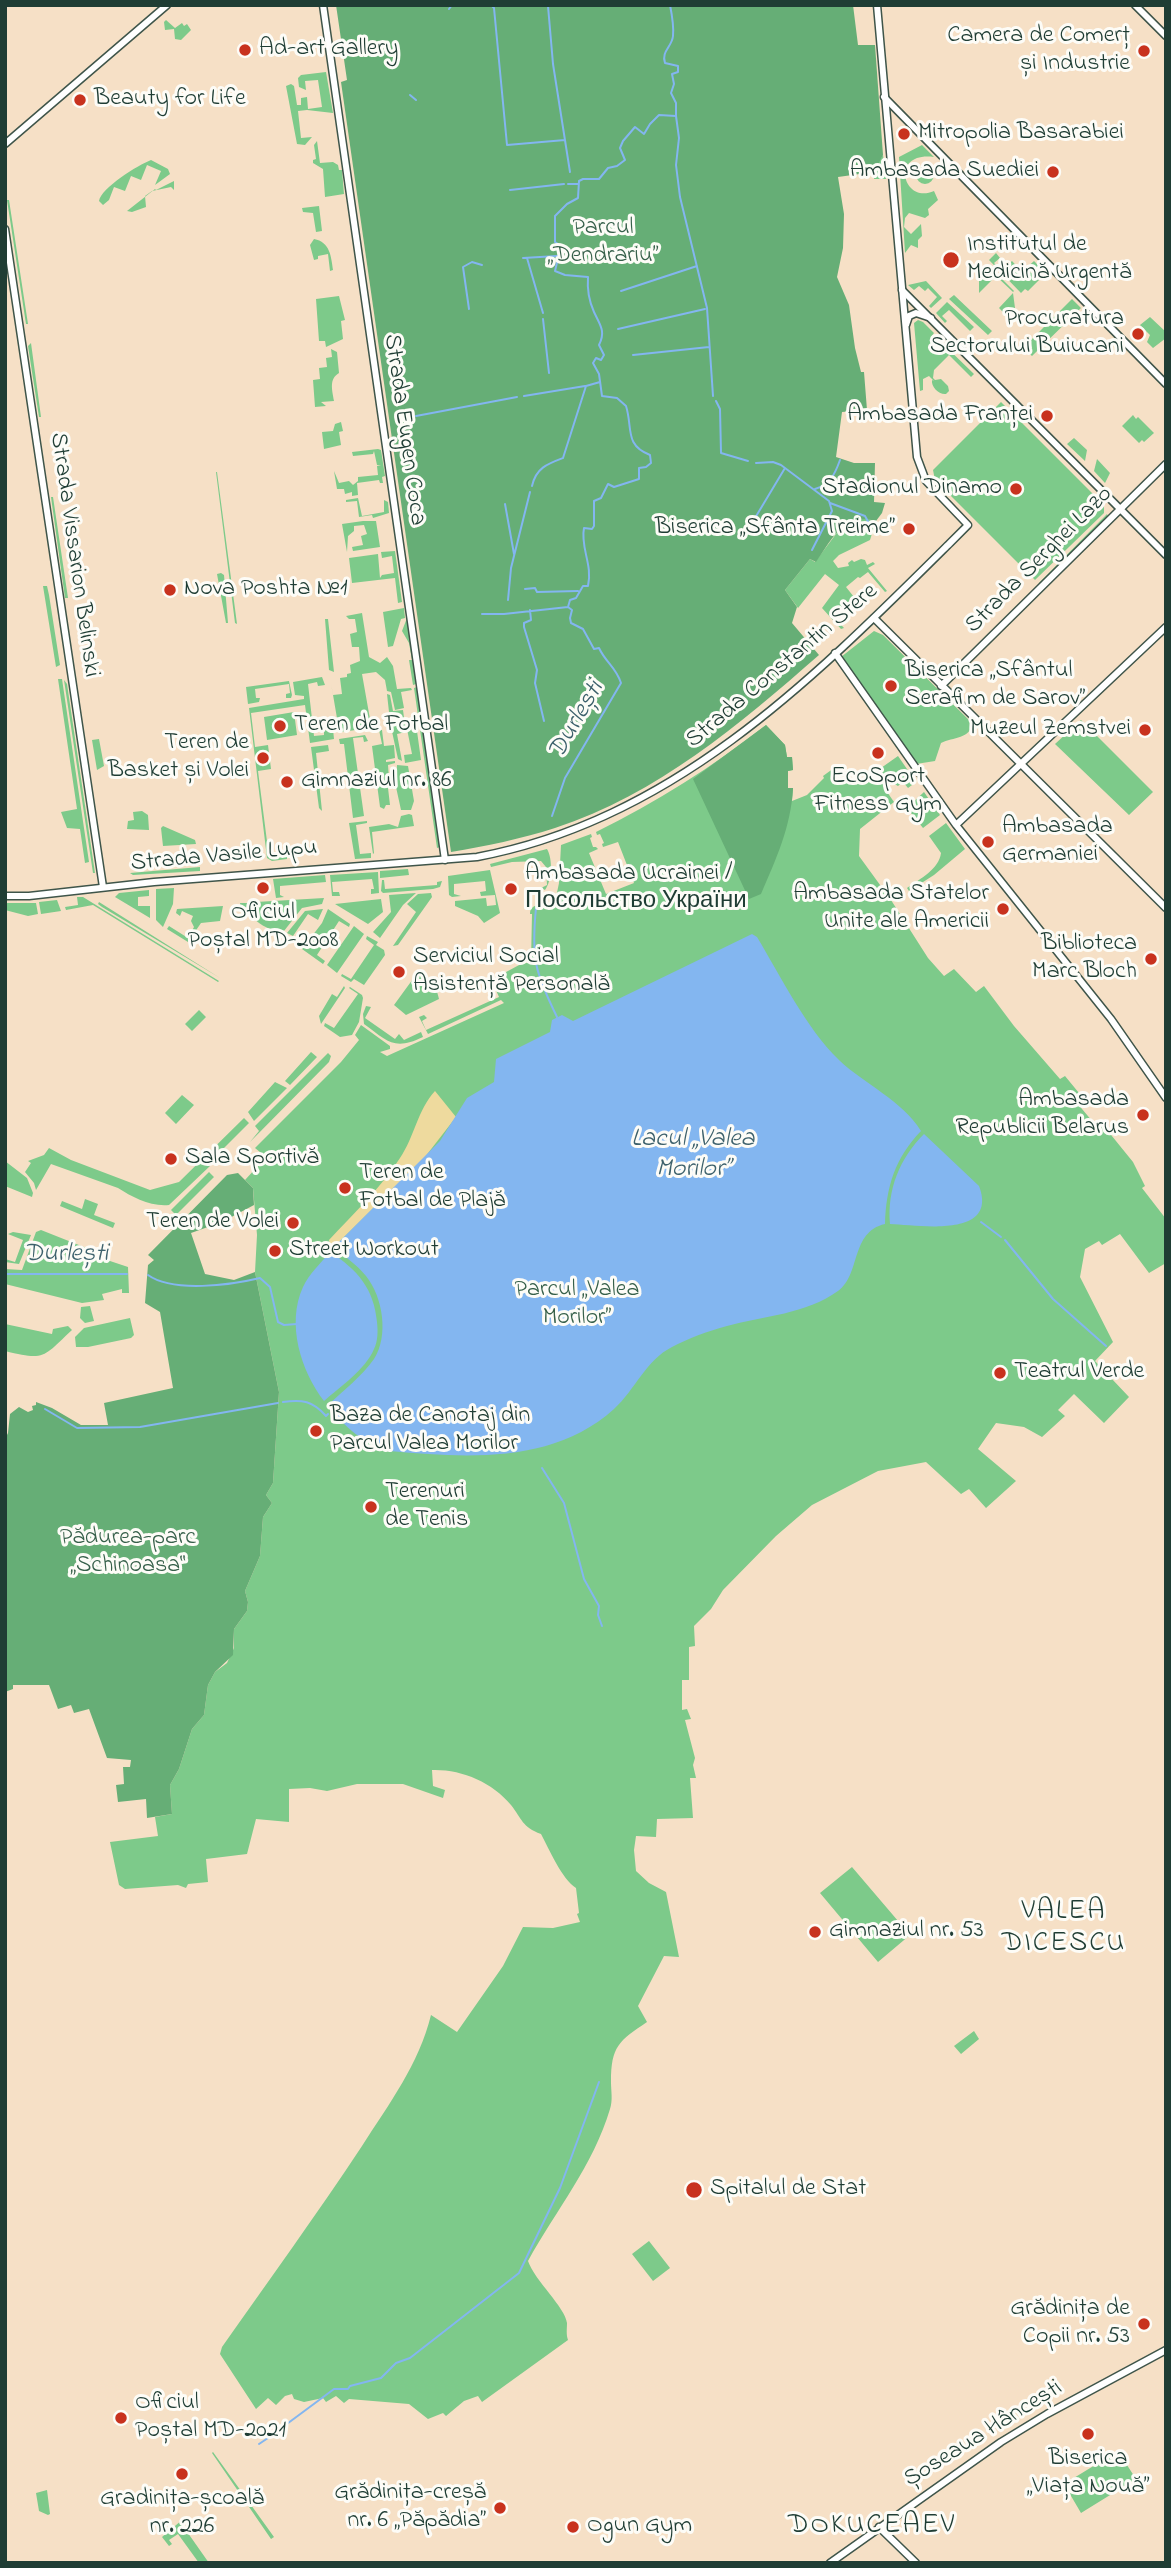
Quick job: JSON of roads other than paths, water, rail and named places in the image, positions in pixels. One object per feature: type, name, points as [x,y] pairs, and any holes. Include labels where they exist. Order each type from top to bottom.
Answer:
[{"type":"main road","points":[[5,144],[167,5]]},
{"type":"main road","name":"Strada Eugen Coca","points":[[323,5],[445,860]]},
{"type":"main road","points":[[877,5],[905,327]]},
{"type":"main road","points":[[1135,5],[1166,36]]},
{"type":"main road","points":[[884,97],[1166,384]]},
{"type":"main road","name":"Strada Vissarion Belinski","points":[[5,229],[103,887]]},
{"type":"main road","points":[[902,290],[1166,555]]},
{"type":"main road","points":[[905,327],[909,316],[916,313],[931,318]]},
{"type":"main road","name":"Strada Constantin Stere","points":[[445,860],[501,853],[541,842],[600,820],[632,805],[713,754],[760,719],[874,618],[968,525],[926,481],[919,468],[905,327]]},
{"type":"main road","name":"Strada Serghei Lazo","points":[[941,686],[1166,464]]},
{"type":"main road","points":[[874,618],[1166,908]]},
{"type":"main road","points":[[956,825],[1166,628]]},
{"type":"main road","points":[[835,653],[956,825],[1111,1019],[1166,1098]]},
{"type":"main road","name":"Strada Vasile Lupu","points":[[5,896],[445,860]]},
{"type":"main road","name":"Șoseaua Hâncești","points":[[830,2563],[1007,2438],[1166,2350]]},
{"type":"main road","points":[[878,2527],[915,2563]]},
{"type":"water","name":"Lacul „Valea Morilor”","points":[[752,934],[757,937],[795,1002],[827,1047],[849,1069],[904,1110],[921,1131],[898,1163],[887,1198],[885,1224],[866,1236],[845,1284],[826,1299],[812,1305],[720,1328],[672,1347],[655,1359],[614,1409],[590,1427],[564,1440],[508,1453],[449,1455],[390,1451],[355,1434],[328,1405],[374,1359],[379,1350],[382,1317],[377,1295],[366,1276],[333,1248],[440,1141],[467,1098],[494,1082],[496,1059],[550,1032],[552,1020],[562,1015],[573,1021]]},
{"type":"water","points":[[924,1134],[979,1186],[982,1203],[977,1214],[967,1222],[936,1226],[890,1224],[891,1199],[897,1175],[908,1153]]},
{"type":"water","points":[[330,1252],[363,1281],[375,1310],[378,1332],[375,1346],[365,1364],[324,1401],[309,1376],[298,1347],[296,1316],[303,1287]]},
{"type":"waterway","points":[[449,9],[452,5]]},
{"type":"waterway","points":[[491,5],[494,8],[507,145],[565,140]]},
{"type":"waterway","name":"Durlești","points":[[552,816],[565,778],[621,683],[599,648],[594,649],[583,629],[571,623],[572,610],[568,607],[570,600],[576,598],[583,586],[588,586],[584,528],[592,529],[594,526],[594,501],[601,498],[608,484],[614,487],[639,479],[639,468],[651,463],[650,455],[633,441],[626,406],[617,398],[602,396],[599,374],[593,363],[596,358],[601,360],[604,355],[599,345],[602,336],[590,300],[588,277],[565,275],[555,271],[561,246],[555,242],[555,216],[578,198],[579,181],[599,179],[608,168],[625,160],[620,148],[635,127],[644,134],[659,115],[676,116],[676,103],[671,93],[674,84],[672,74],[678,72],[678,66],[665,63],[664,59],[673,36],[670,5]]},
{"type":"waterway","points":[[548,6],[553,64],[570,172]]},
{"type":"waterway","points":[[410,95],[416,100]]},
{"type":"waterway","points":[[676,116],[679,138],[676,165],[680,197],[707,308],[713,396]]},
{"type":"waterway","points":[[510,190],[564,184]]},
{"type":"waterway","points":[[568,184],[578,184]]},
{"type":"waterway","points":[[523,258],[557,256]]},
{"type":"waterway","points":[[527,258],[543,313]]},
{"type":"waterway","points":[[469,309],[463,267],[472,262],[482,265]]},
{"type":"waterway","points":[[621,291],[697,266]]},
{"type":"waterway","points":[[618,329],[705,309]]},
{"type":"waterway","points":[[543,319],[549,373]]},
{"type":"waterway","points":[[633,355],[709,347]]},
{"type":"waterway","points":[[532,486],[536,475],[543,468],[563,458],[586,386],[600,382]]},
{"type":"waterway","points":[[524,396],[585,386]]},
{"type":"waterway","points":[[416,416],[517,397]]},
{"type":"waterway","points":[[716,401],[720,409],[721,453],[748,461]]},
{"type":"waterway","points":[[815,489],[825,485],[840,460]]},
{"type":"waterway","points":[[756,463],[773,462],[781,465],[829,501],[832,511],[812,550]]},
{"type":"waterway","points":[[755,518],[785,468]]},
{"type":"waterway","points":[[508,600],[511,568],[530,492]]},
{"type":"waterway","points":[[830,503],[865,516],[870,525]]},
{"type":"waterway","points":[[505,504],[514,554]]},
{"type":"waterway","points":[[525,589],[535,588],[537,592],[578,591]]},
{"type":"waterway","points":[[482,614],[568,607]]},
{"type":"waterway","points":[[530,610],[531,620],[524,623],[524,627],[537,670],[535,683],[544,721]]},
{"type":"waterway","name":"Durlești","points":[[536,908],[536,965],[557,1017]]},
{"type":"waterway","points":[[981,1222],[1001,1237]]},
{"type":"waterway","points":[[1005,1240],[1053,1299],[1106,1346]]},
{"type":"waterway","name":"Durlești","points":[[5,1274],[127,1274]]},
{"type":"waterway","name":"Durlești","points":[[148,1275],[159,1281],[187,1286],[218,1285],[260,1278],[270,1287],[278,1322],[284,1325],[297,1324]]},
{"type":"waterway","points":[[283,1402],[307,1402],[326,1416],[328,1414]]},
{"type":"waterway","points":[[45,1409],[77,1428],[140,1427],[278,1403]]},
{"type":"waterway","points":[[542,1468],[564,1503],[584,1579],[599,1606],[598,1615],[602,1626]]},
{"type":"waterway","points":[[272,2435],[334,2389],[348,2389],[350,2386],[381,2378],[396,2363],[410,2358],[519,2273],[560,2188],[599,2082]]},
{"type":"waterway","points":[[259,2444],[268,2438]]},
{"type":"place","name":"Ad-art Gallery","points":[[245,50]]},
{"type":"place","name":"Camera de Comerț și Industrie","points":[[1144,51]]},
{"type":"place","name":"Beauty for Life","points":[[80,100]]},
{"type":"place","name":"Mitropolia Basarabiei","points":[[904,134]]},
{"type":"place","name":"Ambasada Suediei","points":[[1053,172]]},
{"type":"place","name":"Institutul de Medicină Urgentă","points":[[951,260]]},
{"type":"place","name":"Procuratura Sectorului Buiucani","points":[[1138,334]]},
{"type":"place","name":"Ambasada Franței","points":[[1047,416]]},
{"type":"place","name":"Stadionul Dinamo","points":[[1016,489]]},
{"type":"place","name":"Biserica „Sfânta Treime”","points":[[909,529]]},
{"type":"place","name":"Nova Poshta №1","points":[[170,590]]},
{"type":"place","name":"Biserica „Sfântul Serafim de Sarov”","points":[[891,686]]},
{"type":"place","name":"Teren de Fotbal","points":[[280,726]]},
{"type":"place","name":"Muzeul Zemstvei","points":[[1145,730]]},
{"type":"place","name":"EcoSport Fitness Gym","points":[[878,753]]},
{"type":"place","name":"Teren de Basket și Volei","points":[[263,758]]},
{"type":"place","name":"Gimnaziul nr. 86","points":[[287,782]]},
{"type":"place","name":"Ambasada Germaniei","points":[[988,842]]},
{"type":"place","name":"Oficiul Poștal MD-2008","points":[[263,888]]},
{"type":"place","name":"Ambasada Ucrainei / Посольство України","points":[[511,889]]},
{"type":"place","name":"Ambasada Statelor Unite ale Americii","points":[[1003,909]]},
{"type":"place","name":"Biblioteca Marc Bloch","points":[[1151,959]]},
{"type":"place","name":"Serviciul Social Asistență Personală","points":[[399,972]]},
{"type":"place","name":"Ambasada Republicii Belarus","points":[[1143,1115]]},
{"type":"place","name":"Sala Sportivă","points":[[171,1159]]},
{"type":"place","name":"Teren de Fotbal de Plajă","points":[[345,1188]]},
{"type":"place","name":"Teren de Volei","points":[[293,1223]]},
{"type":"place","name":"Street Workout","points":[[275,1251]]},
{"type":"place","name":"Teatrul Verde","points":[[1000,1373]]},
{"type":"place","name":"Baza de Canotaj din Parcul Valea Morilor","points":[[316,1431]]},
{"type":"place","name":"Terenuri de Tenis","points":[[371,1507]]},
{"type":"place","name":"Gimnaziul nr. 53","points":[[815,1932]]},
{"type":"place","name":"Spitalul de Stat","points":[[694,2190]]},
{"type":"place","name":"Grădinița de Copii nr. 53","points":[[1144,2324]]},
{"type":"place","name":"Oficiul Poștal MD-2021","points":[[121,2418]]},
{"type":"place","name":"Biserica „Viața Nouă”","points":[[1088,2434]]},
{"type":"place","name":"Gradinița-școală nr. 226","points":[[182,2474]]},
{"type":"place","name":"Grădinița-creșă nr. 6 „Păpădia”","points":[[500,2508]]},
{"type":"place","name":"Ogun Gym","points":[[573,2527]]},
{"type":"district","name":"VALEA DICESCU","points":[[1064,1929]]},
{"type":"district","name":"DOKUCEAEV","points":[[872,2527]]},
{"type":"park label","name":"Parcul „Dendrariu”","points":[[603,243]]},
{"type":"park label","name":"Parcul „Valea Morilor”","points":[[577,1305]]},
{"type":"park label","name":"Pădurea-parc „Schinoasa“","points":[[128,1553]]}]
